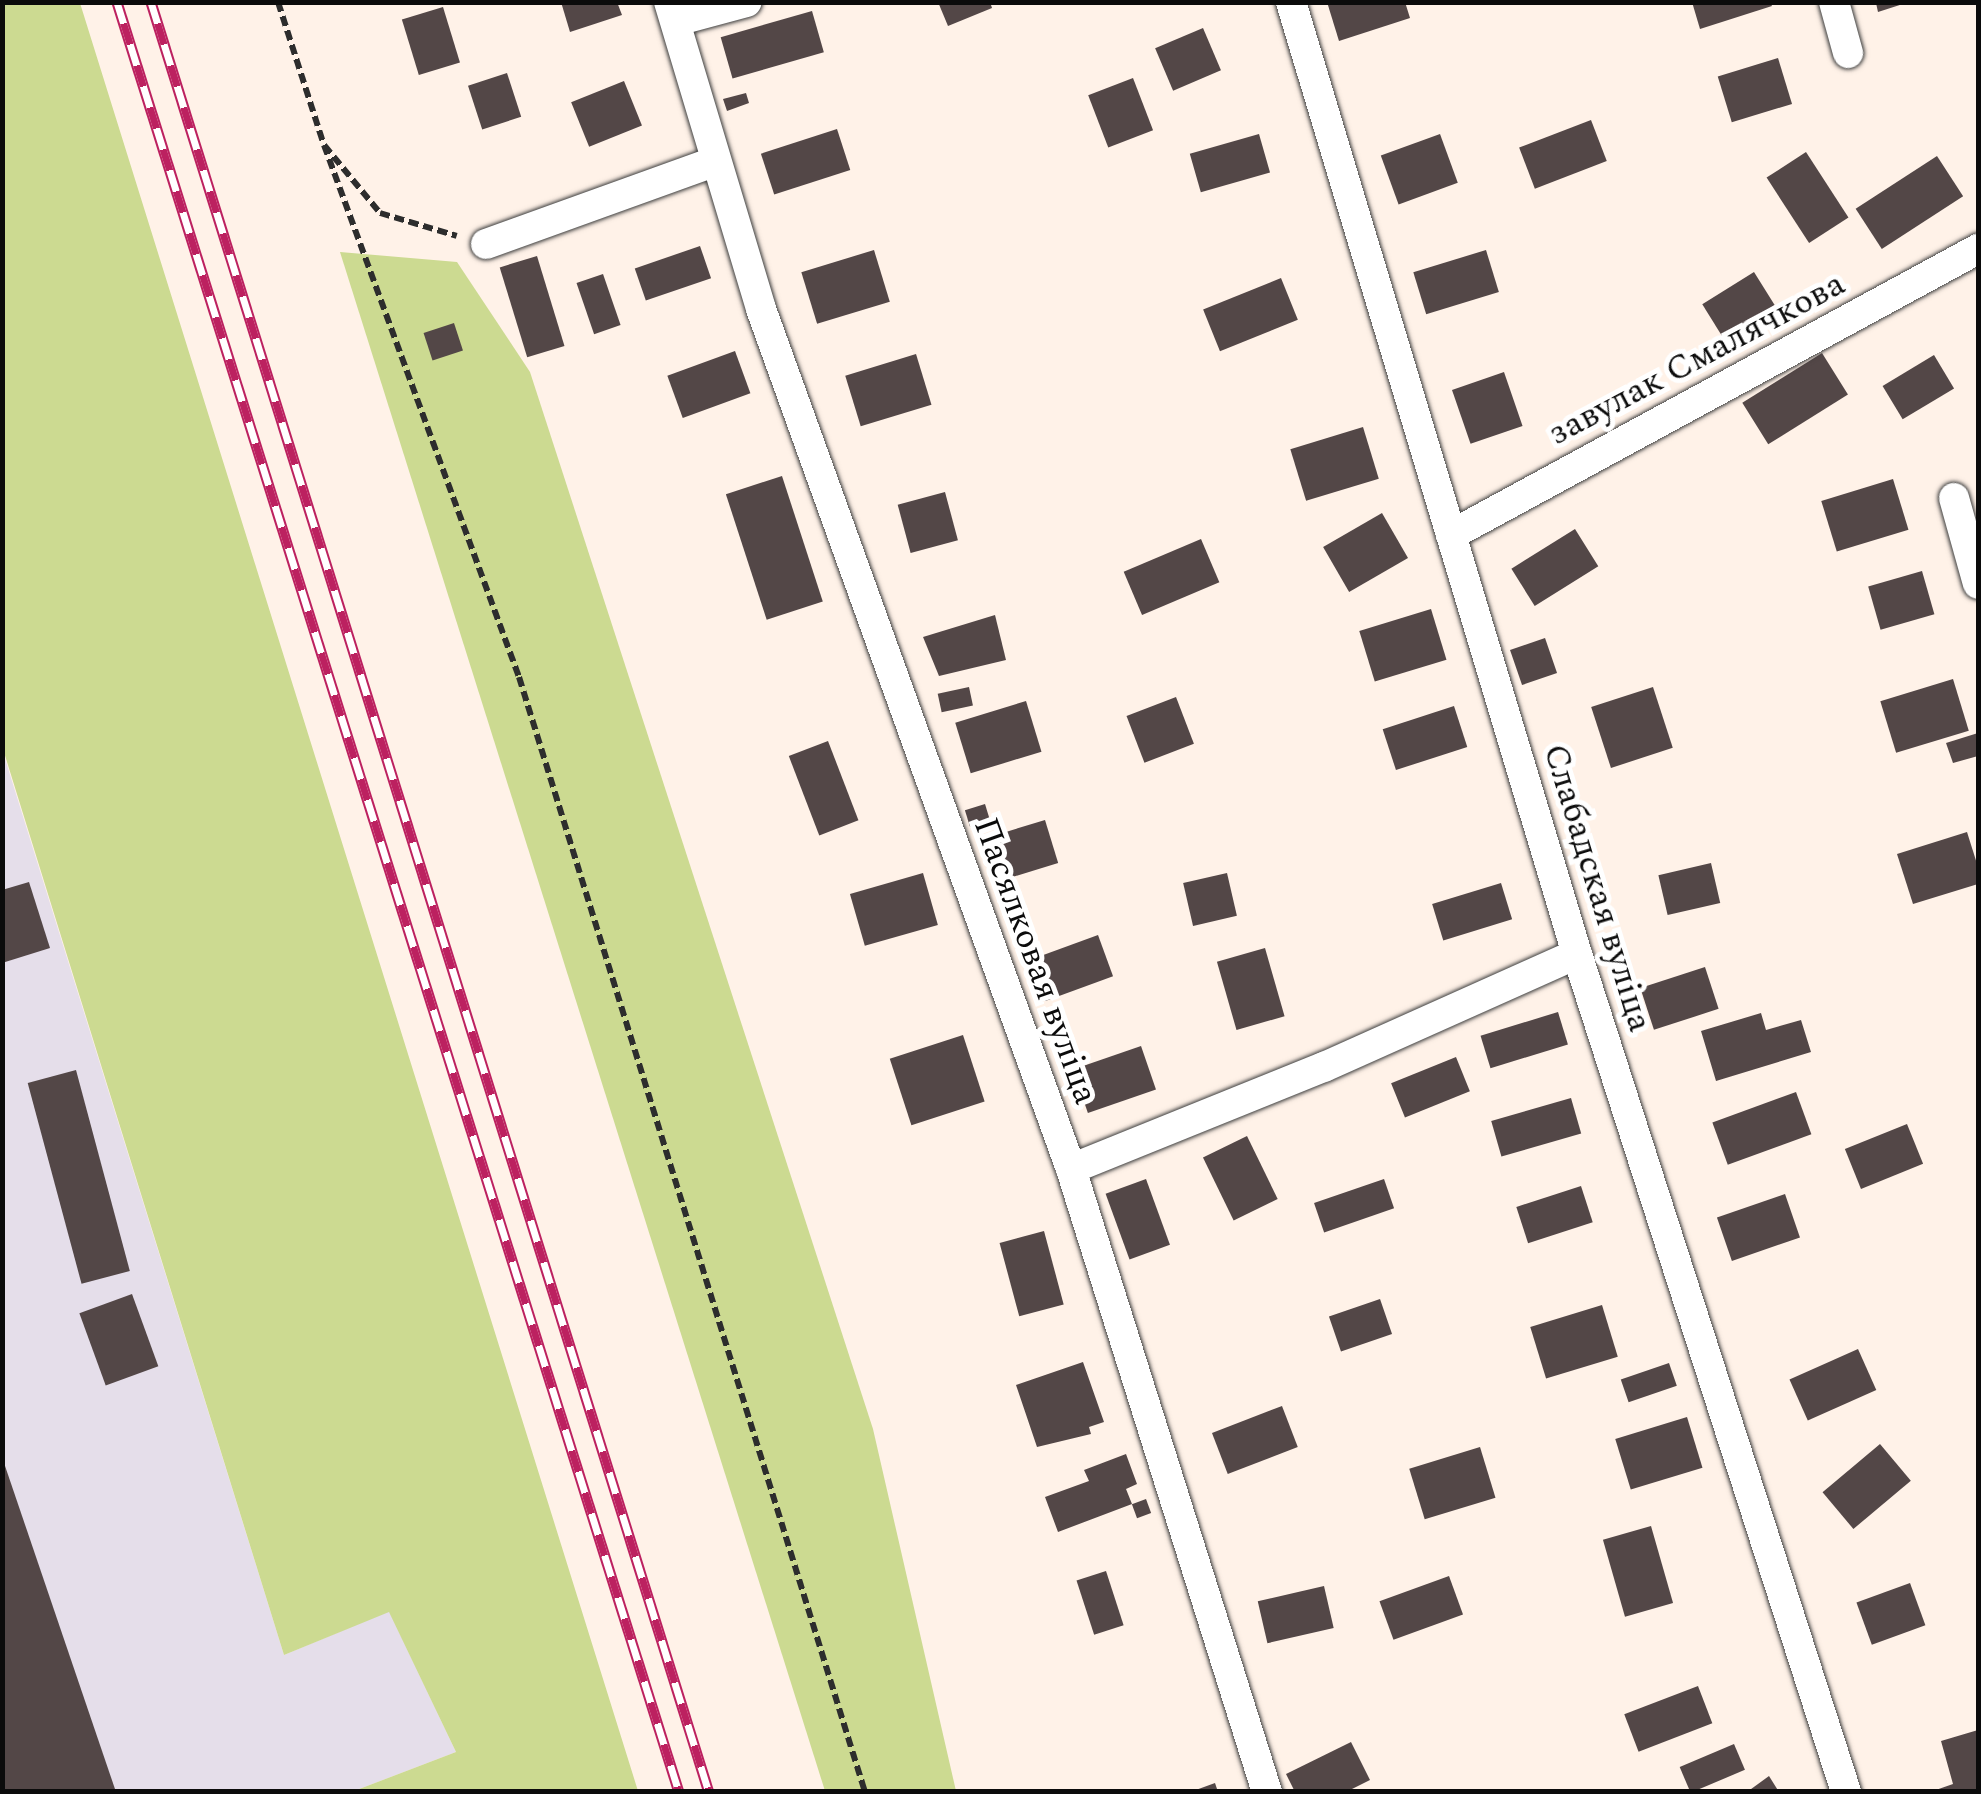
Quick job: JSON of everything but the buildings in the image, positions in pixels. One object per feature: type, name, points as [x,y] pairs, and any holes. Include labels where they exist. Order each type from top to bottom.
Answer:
[{"type":"street","points":[[672,12],[748,2]]},
{"type":"street","name":"Слабадская вуліца","points":[[1291,2],[1577,954],[1846,1792]]},
{"type":"street","points":[[1834,2],[1848,53]]},
{"type":"street","name":"Пасялковая вуліца","points":[[672,12],[714,162],[774,344],[1071,1169],[1267,1792]]},
{"type":"street","points":[[486,244],[714,162]]},
{"type":"street","name":"завулак Смалячкова","points":[[1451,535],[1978,249]]},
{"type":"street","points":[[1954,498],[1978,584]]},
{"type":"street","points":[[1071,1169],[1324,1067],[1577,954]]},
{"type":"path","points":[[278,2],[324,146],[519,677],[865,1792]]},
{"type":"path","points":[[324,146],[380,214],[486,244]]},
{"type":"shaded area","points":[[2,749],[284,1655],[389,1611],[456,1752],[354,1791],[3,1791]]},
{"type":"green space","points":[[2,3],[80,3],[638,1791],[354,1791],[456,1752],[389,1612],[284,1655],[3,749]]},
{"type":"green space","points":[[340,252],[457,262],[530,372],[873,1429],[956,1791],[825,1791]]},
{"type":"railway","points":[[117,2],[679,1792]]},
{"type":"railway","points":[[151,2],[709,1792]]}]
